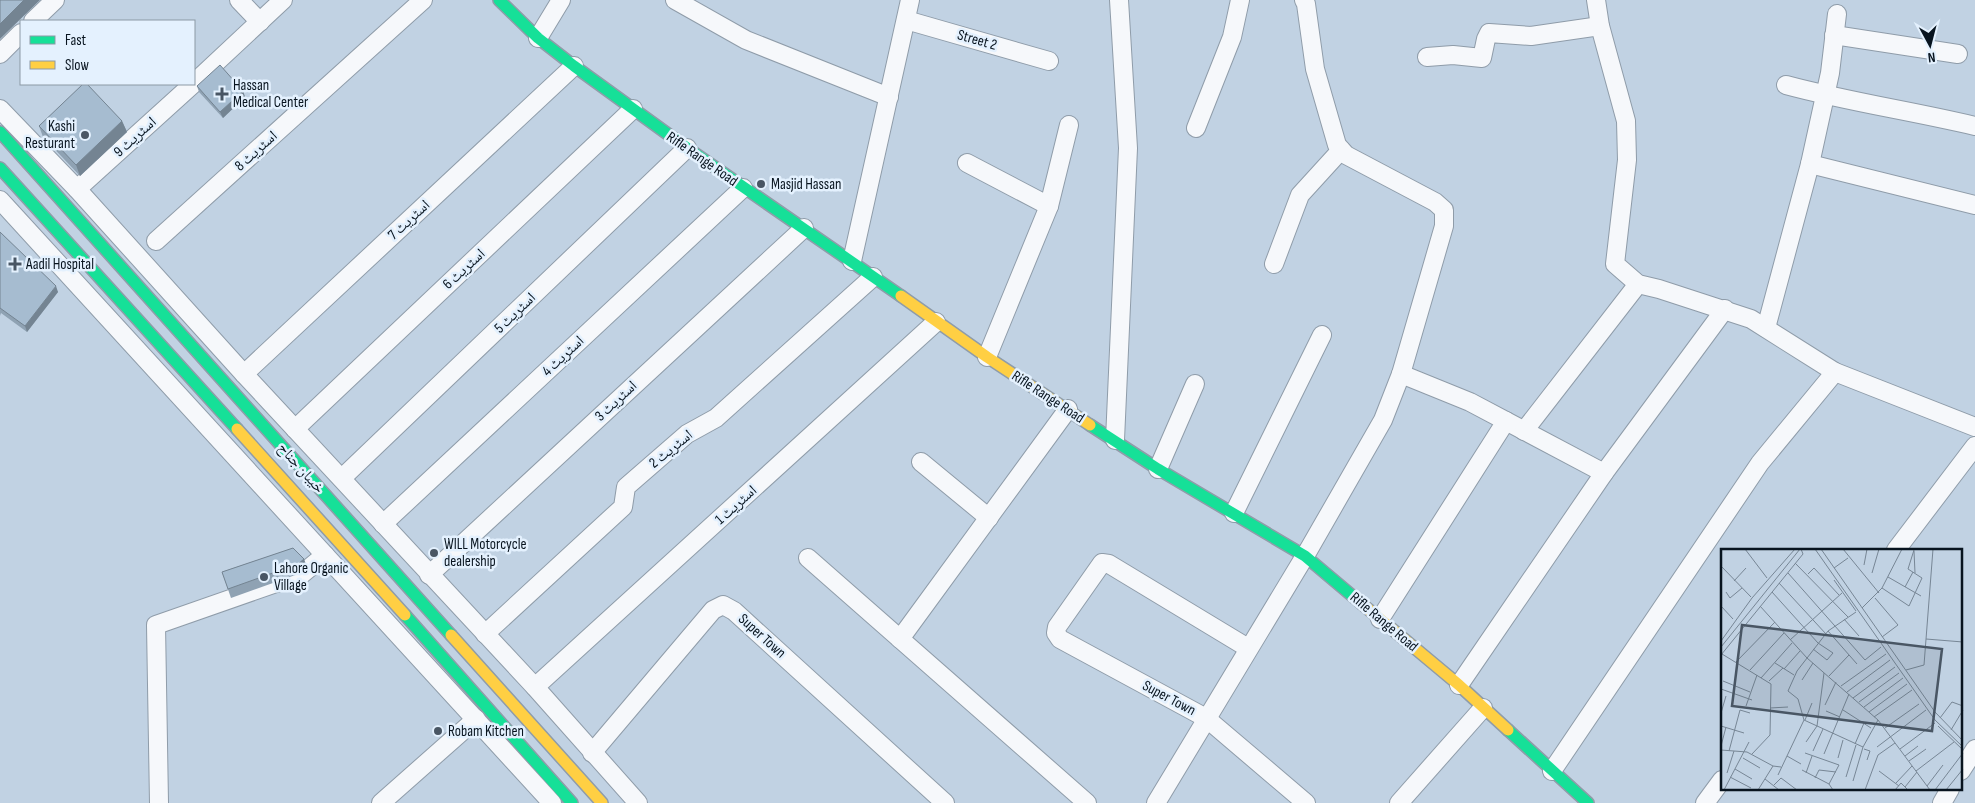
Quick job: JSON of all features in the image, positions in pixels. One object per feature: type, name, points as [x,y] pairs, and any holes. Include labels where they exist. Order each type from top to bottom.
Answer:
[{"type":"main road","name":"Rifle Range Road","points":[[498,0],[538,38],[574,66],[743,188],[852,261],[936,322],[1158,469],[1305,556],[1459,684],[1588,803]]},
{"type":"main road","name":"خیبان جناح","points":[[0,132],[602,803]]},
{"type":"main road","name":"خیبان جناح","points":[[0,168],[286,481],[572,803]]},
{"type":"street","points":[[34,20],[55,0]]},
{"type":"street","points":[[239,0],[260,22]]},
{"type":"street","name":"اسٹریٹ 9","points":[[195,81],[283,0]]},
{"type":"street","name":"اسٹریٹ 8","points":[[156,241],[423,0]]},
{"type":"street","points":[[538,38],[560,0]]},
{"type":"street","points":[[675,0],[746,40],[890,97]]},
{"type":"street","points":[[852,261],[890,97],[910,0]]},
{"type":"street","points":[[1114,440],[1128,148],[1119,0]]},
{"type":"street","points":[[1196,128],[1232,37],[1240,0]]},
{"type":"street","points":[[1206,718],[1305,556],[1383,420],[1401,374],[1444,226],[1444,210],[1435,202],[1346,156],[1337,145],[1315,70],[1304,0]]},
{"type":"street","points":[[1596,0],[1600,26],[1626,121],[1627,160],[1615,264],[1638,284],[1752,319],[1835,372],[1975,427]]},
{"type":"street","points":[[1766,328],[1810,164],[1830,73],[1837,14]]},
{"type":"street","name":"Street 2","points":[[906,20],[1049,61]]},
{"type":"street","points":[[1427,57],[1453,55],[1482,58],[1486,40],[1490,33],[1499,32],[1531,36],[1600,26]]},
{"type":"street","points":[[0,54],[20,34]]},
{"type":"street","points":[[1834,35],[1958,54]]},
{"type":"street","name":"اسٹریٹ 7","points":[[244,374],[574,66]]},
{"type":"street","name":"اسٹریٹ 9","points":[[77,190],[191,85]]},
{"type":"street","points":[[1786,85],[1825,96],[1975,126]]},
{"type":"street","points":[[0,109],[342,478],[638,803]]},
{"type":"street","name":"اسٹریٹ 6","points":[[295,429],[633,109]]},
{"type":"street","points":[[987,357],[1049,206],[1069,125]]},
{"type":"street","name":"اسٹریٹ 5","points":[[342,478],[687,148]]},
{"type":"street","points":[[1274,264],[1300,195],[1341,150]]},
{"type":"street","points":[[968,163],[1049,206]]},
{"type":"street","points":[[1810,164],[1975,205]]},
{"type":"street","name":"اسٹریٹ 4","points":[[383,524],[743,188]]},
{"type":"street","points":[[0,200],[552,803]]},
{"type":"street","name":"اسٹریٹ 3","points":[[429,575],[804,228]]},
{"type":"street","name":"اسٹریٹ 2","points":[[485,634],[623,507],[626,487],[687,434],[716,418],[873,277]]},
{"type":"street","points":[[1524,431],[1638,284]]},
{"type":"street","points":[[1459,684],[1604,473],[1725,310]]},
{"type":"street","name":"اسٹریٹ 1","points":[[535,688],[936,322]]},
{"type":"street","points":[[1234,513],[1322,335]]},
{"type":"street","points":[[1552,771],[1760,463],[1835,372]]},
{"type":"street","points":[[1401,374],[1470,402],[1604,473]]},
{"type":"street","points":[[1158,469],[1195,384]]},
{"type":"street","points":[[900,639],[1068,409]]},
{"type":"street","points":[[1380,619],[1506,421]]},
{"type":"street","points":[[1897,549],[1975,446]]},
{"type":"street","points":[[921,462],[989,518]]},
{"type":"street","points":[[159,803],[156,625],[302,574],[325,555]]},
{"type":"street","points":[[808,558],[1087,803]]},
{"type":"street","name":"Super Town","points":[[1248,648],[1109,564],[1102,564],[1057,627],[1056,633],[1060,639],[1206,718],[1306,803]]},
{"type":"street","name":"Super Town","points":[[592,753],[713,610],[723,605],[734,610],[945,803]]},
{"type":"street","points":[[1399,803],[1483,708]]},
{"type":"street","name":"Super Town","points":[[1156,803],[1206,718]]},
{"type":"street","points":[[381,803],[476,719]]},
{"type":"street","points":[[1962,769],[1975,749]]},
{"type":"street","points":[[1705,803],[1721,781]]},
{"type":"street","points":[[1942,803],[1949,790]]},
{"type":"building","points":[[0,0],[24,0],[0,24]]},
{"type":"building","name":"Hassan Medical Center","points":[[220,65],[243,91],[220,112],[197,86]]},
{"type":"building","name":"Kashi Resturant","points":[[82,85],[88,85],[122,121],[76,165],[39,126]]},
{"type":"building","name":"Aadil Hospital","points":[[0,232],[56,286],[25,326],[0,308]]},
{"type":"building","points":[[293,548],[304,559],[298,564],[228,589],[222,572]]},
{"type":"traffic: fast","points":[[499,0],[538,38],[574,66],[687,148],[901,296]]},
{"type":"traffic: fast","points":[[0,132],[451,635]]},
{"type":"traffic: fast","points":[[0,168],[237,429]]},
{"type":"traffic: fast","points":[[1090,425],[1158,469],[1305,556],[1362,604]]},
{"type":"traffic: fast","points":[[405,615],[572,803]]},
{"type":"traffic: fast","points":[[1508,730],[1588,803]]},
{"type":"traffic: slow","points":[[901,296],[987,357],[1090,425]]},
{"type":"traffic: slow","points":[[237,429],[405,615]]},
{"type":"traffic: slow","points":[[1362,604],[1459,685],[1508,730]]},
{"type":"traffic: slow","points":[[451,635],[602,803]]},
{"type":"place","name":"Hassan Medical Center","points":[[222,94]]},
{"type":"place","name":"Kashi Resturant","points":[[85,135]]},
{"type":"place","name":"Masjid Hassan","points":[[761,184]]},
{"type":"place","name":"Aadil Hospital","points":[[15,264]]},
{"type":"place","name":"WILL Motorcycle dealership","points":[[434,553]]},
{"type":"place","name":"Lahore Organic Village","points":[[264,577]]},
{"type":"place","name":"Robam Kitchen","points":[[438,731]]}]
